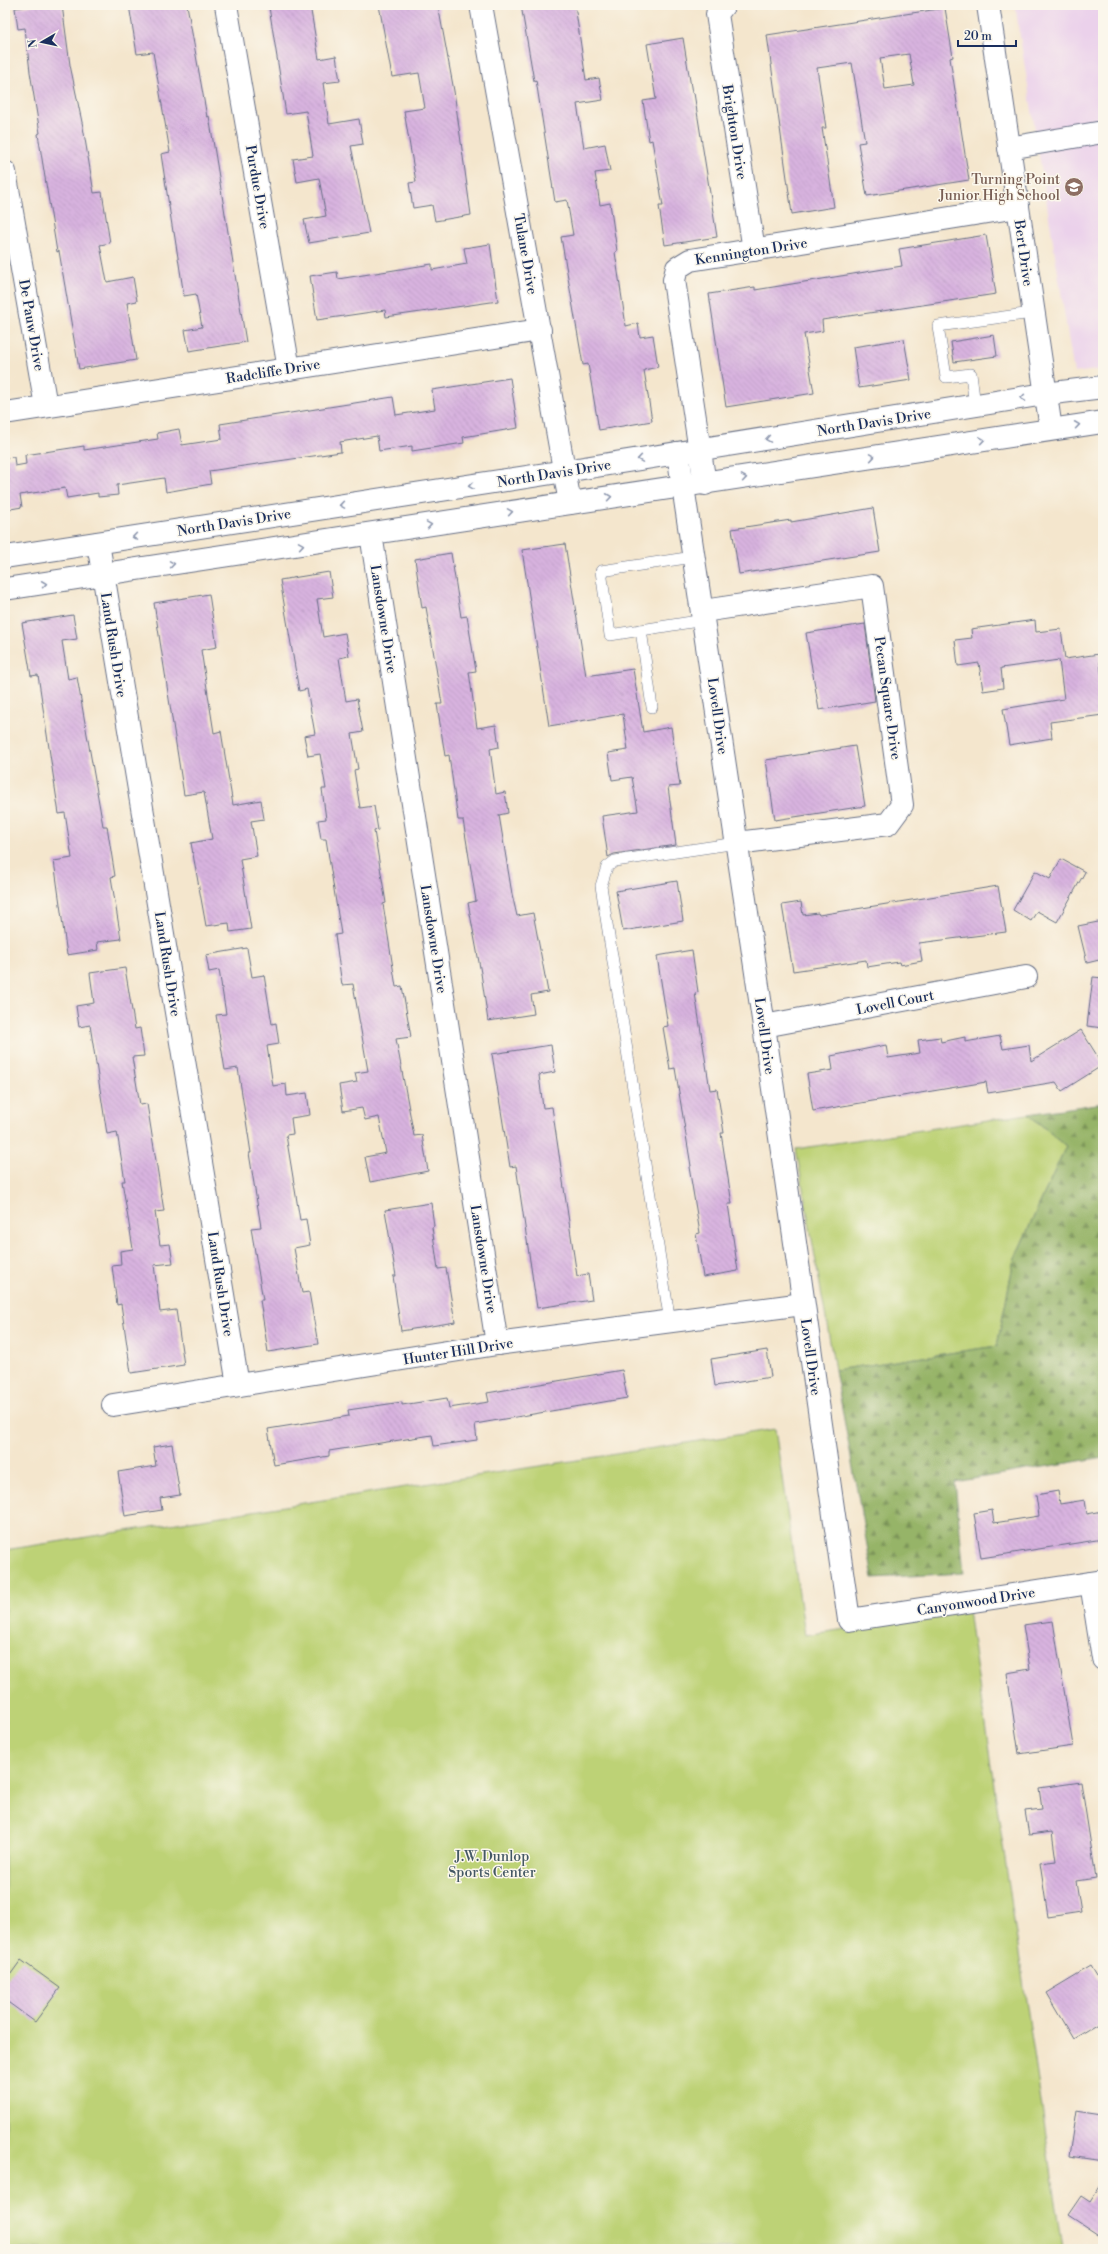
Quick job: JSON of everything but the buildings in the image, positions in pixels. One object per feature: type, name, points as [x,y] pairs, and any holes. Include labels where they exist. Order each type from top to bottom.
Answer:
[{"type":"street","name":"Purdue Drive","points":[[226,5],[289,369]]},
{"type":"street","name":"Tulane Drive","points":[[481,5],[570,503]]},
{"type":"street","name":"Bert Drive","points":[[988,5],[1032,313],[1051,429]]},
{"type":"street","name":"Brighton Drive","points":[[720,10],[754,250]]},
{"type":"street","points":[[1009,148],[1103,132]]},
{"type":"street","name":"De Pauw Drive","points":[[5,172],[46,406]]},
{"type":"street","name":"Kennington Drive","points":[[705,484],[674,280],[677,268],[690,260],[1018,207]]},
{"type":"street","name":"Radcliffe Drive","points":[[5,413],[540,330]]},
{"type":"street","name":"North Davis Drive","points":[[5,557],[700,450],[1045,394],[1103,387]]},
{"type":"street","points":[[5,590],[1103,422]]},
{"type":"street","name":"Lovell Drive","points":[[678,453],[764,1026],[849,1620]]},
{"type":"street","name":"Lansdowne Drive","points":[[371,534],[497,1344]]},
{"type":"street","name":"Land Rush Drive","points":[[98,543],[238,1385]]},
{"type":"street","name":"Pecan Square Drive","points":[[703,616],[872,586],[902,805],[888,824],[737,843]]},
{"type":"street","name":"Lovell Court","points":[[764,1026],[1026,977]]},
{"type":"street","name":"Hunter Hill Drive","points":[[113,1405],[497,1344],[803,1304]]},
{"type":"street","points":[[1097,1582],[1103,1659]]},
{"type":"street","name":"Canyonwood Drive","points":[[849,1620],[1097,1582]]},
{"type":"lane","points":[[975,406],[971,374],[946,377],[938,326],[1032,313]]},
{"type":"lane","points":[[693,557],[601,571],[610,635],[641,630],[703,616]]},
{"type":"lane","points":[[641,630],[652,707]]},
{"type":"lane","points":[[670,1322],[601,886],[607,867],[615,861],[737,843]]},
{"type":"shaded area","name":"Turning Point Junior High School","points":[[1015,5],[1103,5],[1103,369],[1074,373]]},
{"type":"green space","points":[[1103,1103],[1103,1457],[955,1482],[964,1573],[873,1578],[835,1370],[997,1346],[1014,1260],[1066,1146],[1028,1114]]},
{"type":"green space","points":[[1028,1114],[1066,1146],[1014,1260],[997,1346],[835,1370],[796,1149]]},
{"type":"green space","name":"J.W. Dunlop Sports Center","points":[[775,1429],[805,1635],[968,1611],[1063,2249],[5,2249],[5,1550]]},
{"type":"place","name":"Turning Point Junior High School","points":[[1074,187]]}]
